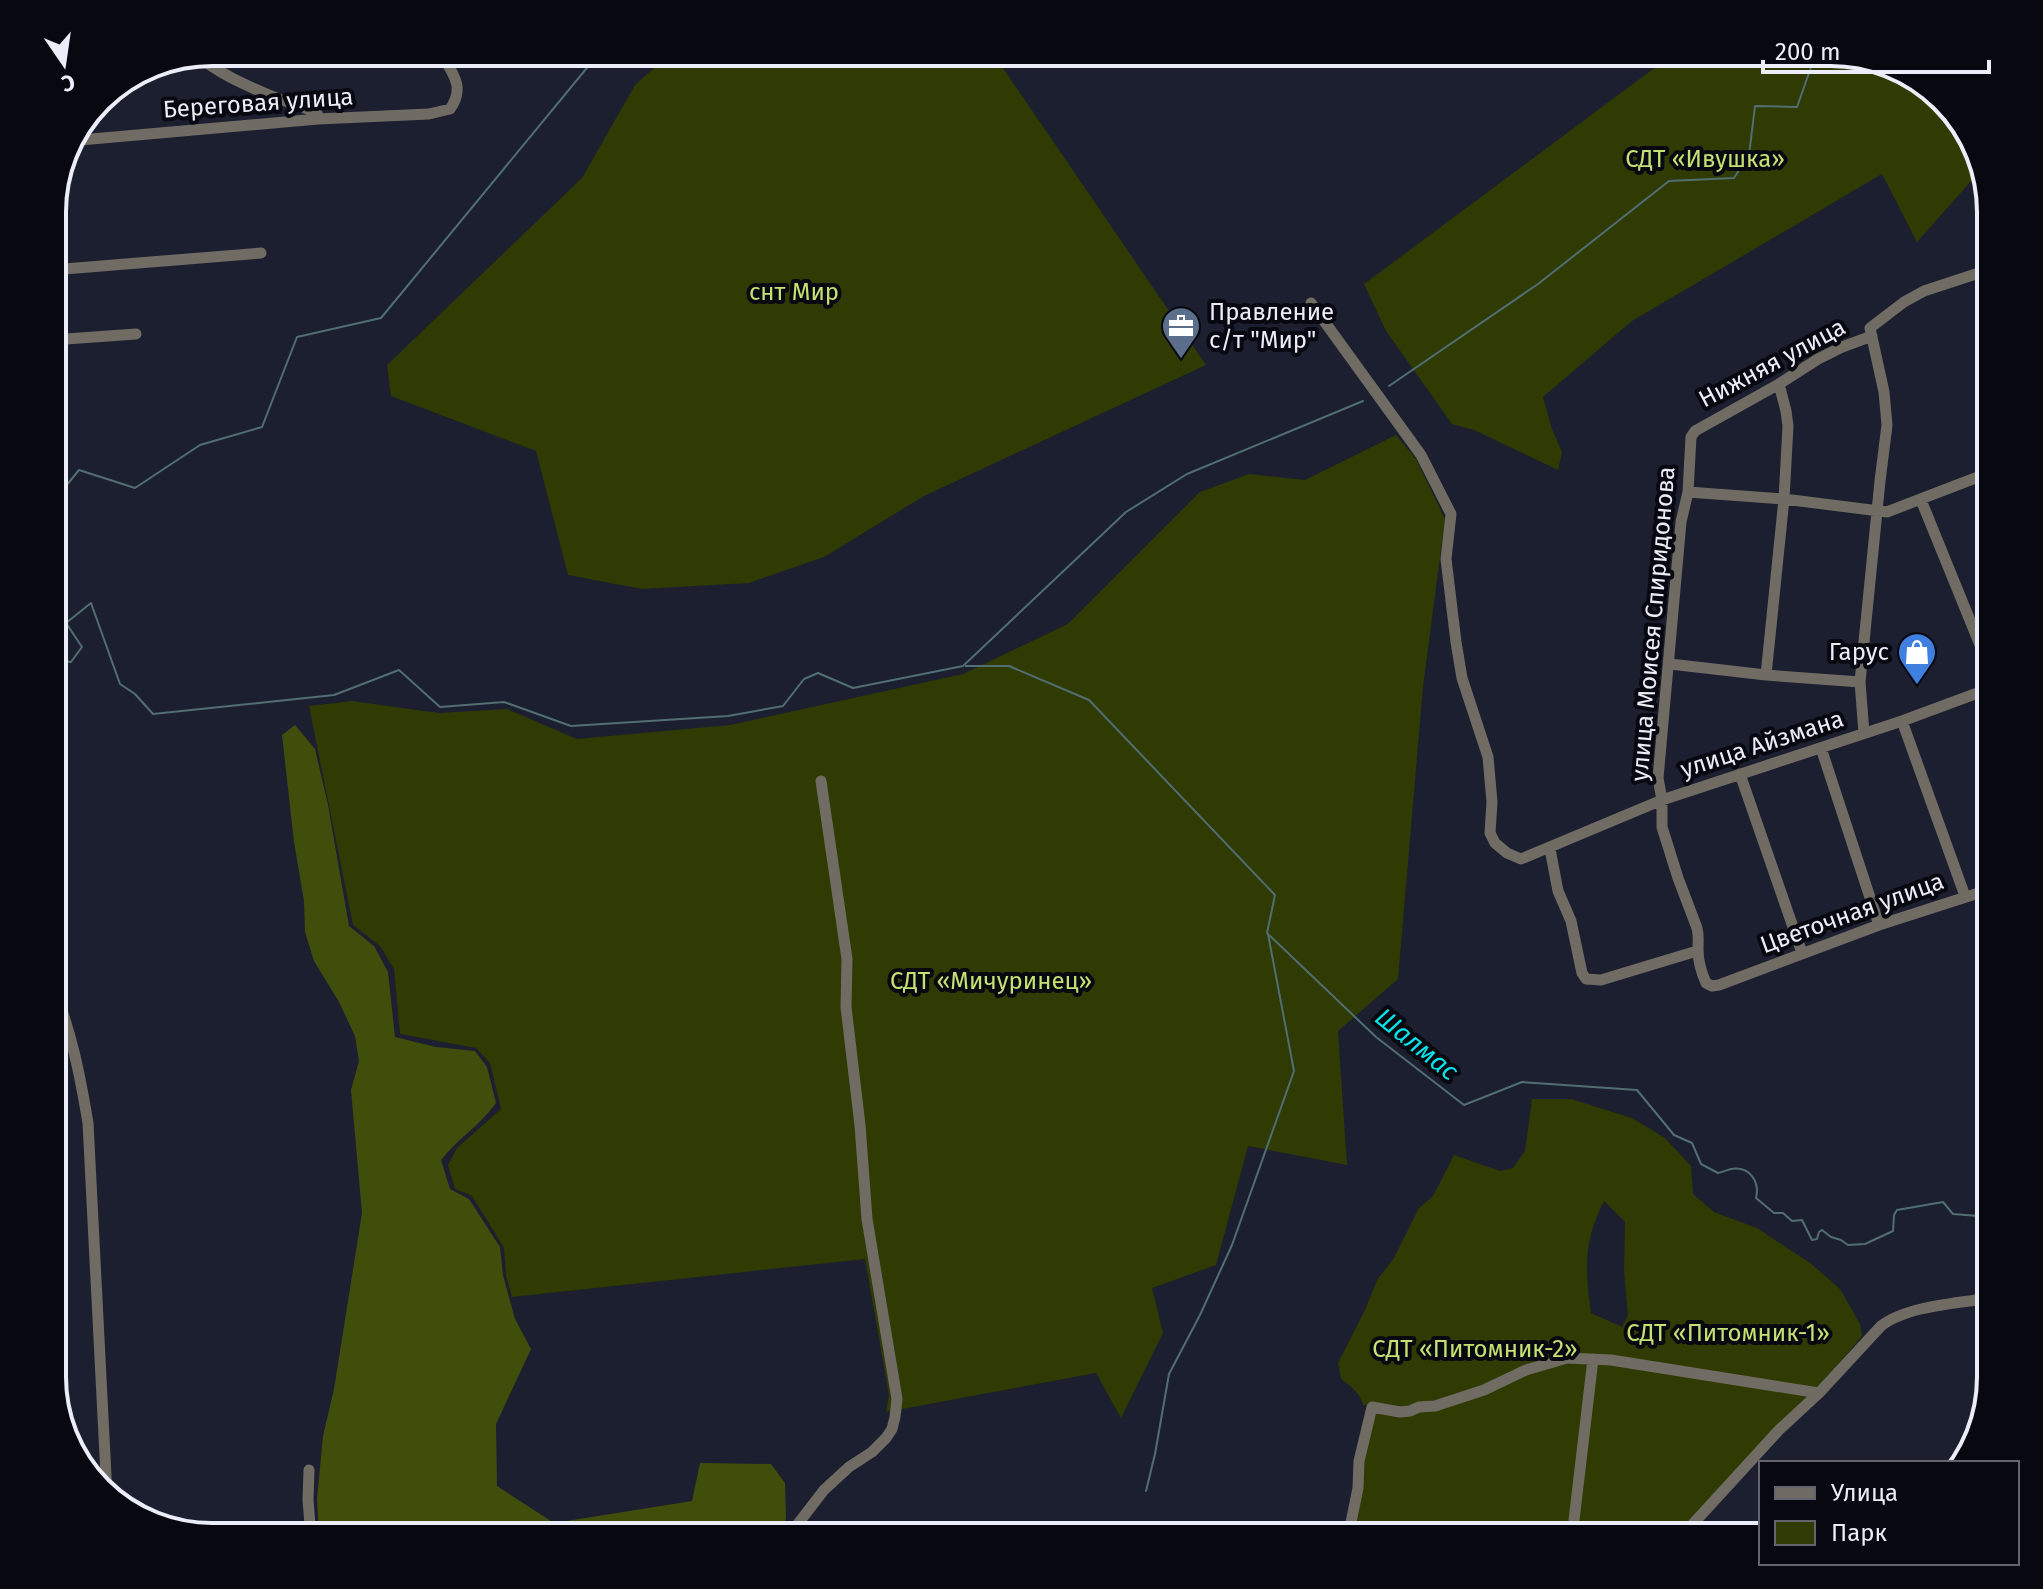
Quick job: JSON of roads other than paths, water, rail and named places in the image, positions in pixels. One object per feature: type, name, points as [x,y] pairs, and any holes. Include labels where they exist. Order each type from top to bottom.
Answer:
[{"type":"street","points":[[211,66],[270,96],[302,105],[317,113],[318,119]]},
{"type":"street","name":"Береговая улица","points":[[86,140],[318,119],[429,114],[450,109],[456,101],[458,88],[448,66]]},
{"type":"street","points":[[66,269],[261,253]]},
{"type":"street","name":"Нижняя улица","points":[[1695,431],[1818,359],[1871,332],[1904,302],[1924,291],[1977,274]]},
{"type":"street","name":"улица Айзмана","points":[[1311,303],[1421,455],[1451,514],[1446,559],[1462,678],[1488,757],[1492,802],[1490,833],[1495,843],[1507,853],[1521,859],[1662,800],[1977,693]]},
{"type":"street","points":[[1864,733],[1860,682],[1887,413],[1871,332]]},
{"type":"street","points":[[66,339],[136,334]]},
{"type":"street","points":[[1766,675],[1784,499],[1788,426],[1779,384]]},
{"type":"street","name":"улица Моисея Спиридонова","points":[[1695,431],[1691,437],[1688,492],[1681,522],[1658,778],[1662,827],[1697,928],[1697,951],[1706,983],[1712,986],[1729,981]]},
{"type":"street","points":[[1688,492],[1784,499],[1887,512],[1977,478]]},
{"type":"street","points":[[1921,500],[1977,638]]},
{"type":"street","points":[[1670,664],[1860,682]]},
{"type":"street","points":[[1902,721],[1965,896]]},
{"type":"street","points":[[1821,748],[1879,925]]},
{"type":"street","points":[[1740,774],[1802,953]]},
{"type":"street","points":[[799,1523],[824,1490],[886,1438],[892,1429],[897,1399],[867,1219],[846,1007],[847,959],[821,781]]},
{"type":"street","points":[[1550,849],[1558,891],[1571,921],[1586,979],[1601,980],[1697,951]]},
{"type":"street","name":"Цветочная улица","points":[[1729,981],[1879,925],[1977,893]]},
{"type":"street","points":[[66,1023],[81,1079],[88,1123],[106,1477]]},
{"type":"street","points":[[1694,1523],[1881,1326],[1890,1319],[1977,1300]]},
{"type":"street","points":[[1351,1523],[1358,1488],[1359,1461],[1372,1407],[1410,1411],[1435,1406],[1484,1390],[1526,1370],[1567,1358],[1620,1361],[1819,1393]]},
{"type":"street","points":[[1574,1523],[1593,1359]]},
{"type":"street","points":[[309,1470],[310,1523]]},
{"type":"waterway","points":[[66,486],[79,470],[135,488],[200,445],[262,427],[297,337],[381,318],[588,66]]},
{"type":"waterway","points":[[1389,386],[1538,284],[1669,181],[1734,178],[1749,155],[1755,106],[1797,107],[1811,66]]},
{"type":"waterway","points":[[66,623],[91,603],[120,684],[135,694],[153,714],[334,695],[399,670],[440,707],[504,702],[571,726],[728,716],[783,706],[804,679],[818,673],[853,688],[963,666],[1126,512],[1187,474],[1363,401]]},
{"type":"waterway","points":[[66,623],[82,647],[71,662],[66,661]]},
{"type":"waterway","name":"Шалмас","points":[[966,666],[1009,666],[1089,700],[1275,895],[1267,933],[1376,1037],[1464,1105],[1522,1082],[1637,1090],[1674,1135],[1692,1143],[1701,1164],[1718,1173],[1731,1169],[1748,1173],[1755,1181],[1756,1198],[1774,1213],[1783,1213],[1792,1221],[1802,1220],[1812,1240],[1817,1239],[1822,1230],[1848,1245],[1865,1244],[1893,1231],[1897,1210],[1943,1202],[1953,1214],[1977,1216]]},
{"type":"waterway","points":[[1146,1491],[1169,1374],[1232,1245],[1294,1071],[1268,934]]},
{"type":"place","name":"Правление с/т \"Мир\"","points":[[1181,360]]},
{"type":"place","name":"Гарус","points":[[1917,686]]},
{"type":"park label","name":"СДТ «Ивушка»","points":[[1705,159]]},
{"type":"park label","name":"снт Мир","points":[[794,292]]},
{"type":"park label","name":"СДТ «Мичуринец»","points":[[991,981]]},
{"type":"park label","name":"СДТ «Питомник-1»","points":[[1728,1333]]},
{"type":"park label","name":"СДТ «Питомник-2»","points":[[1475,1349]]}]
